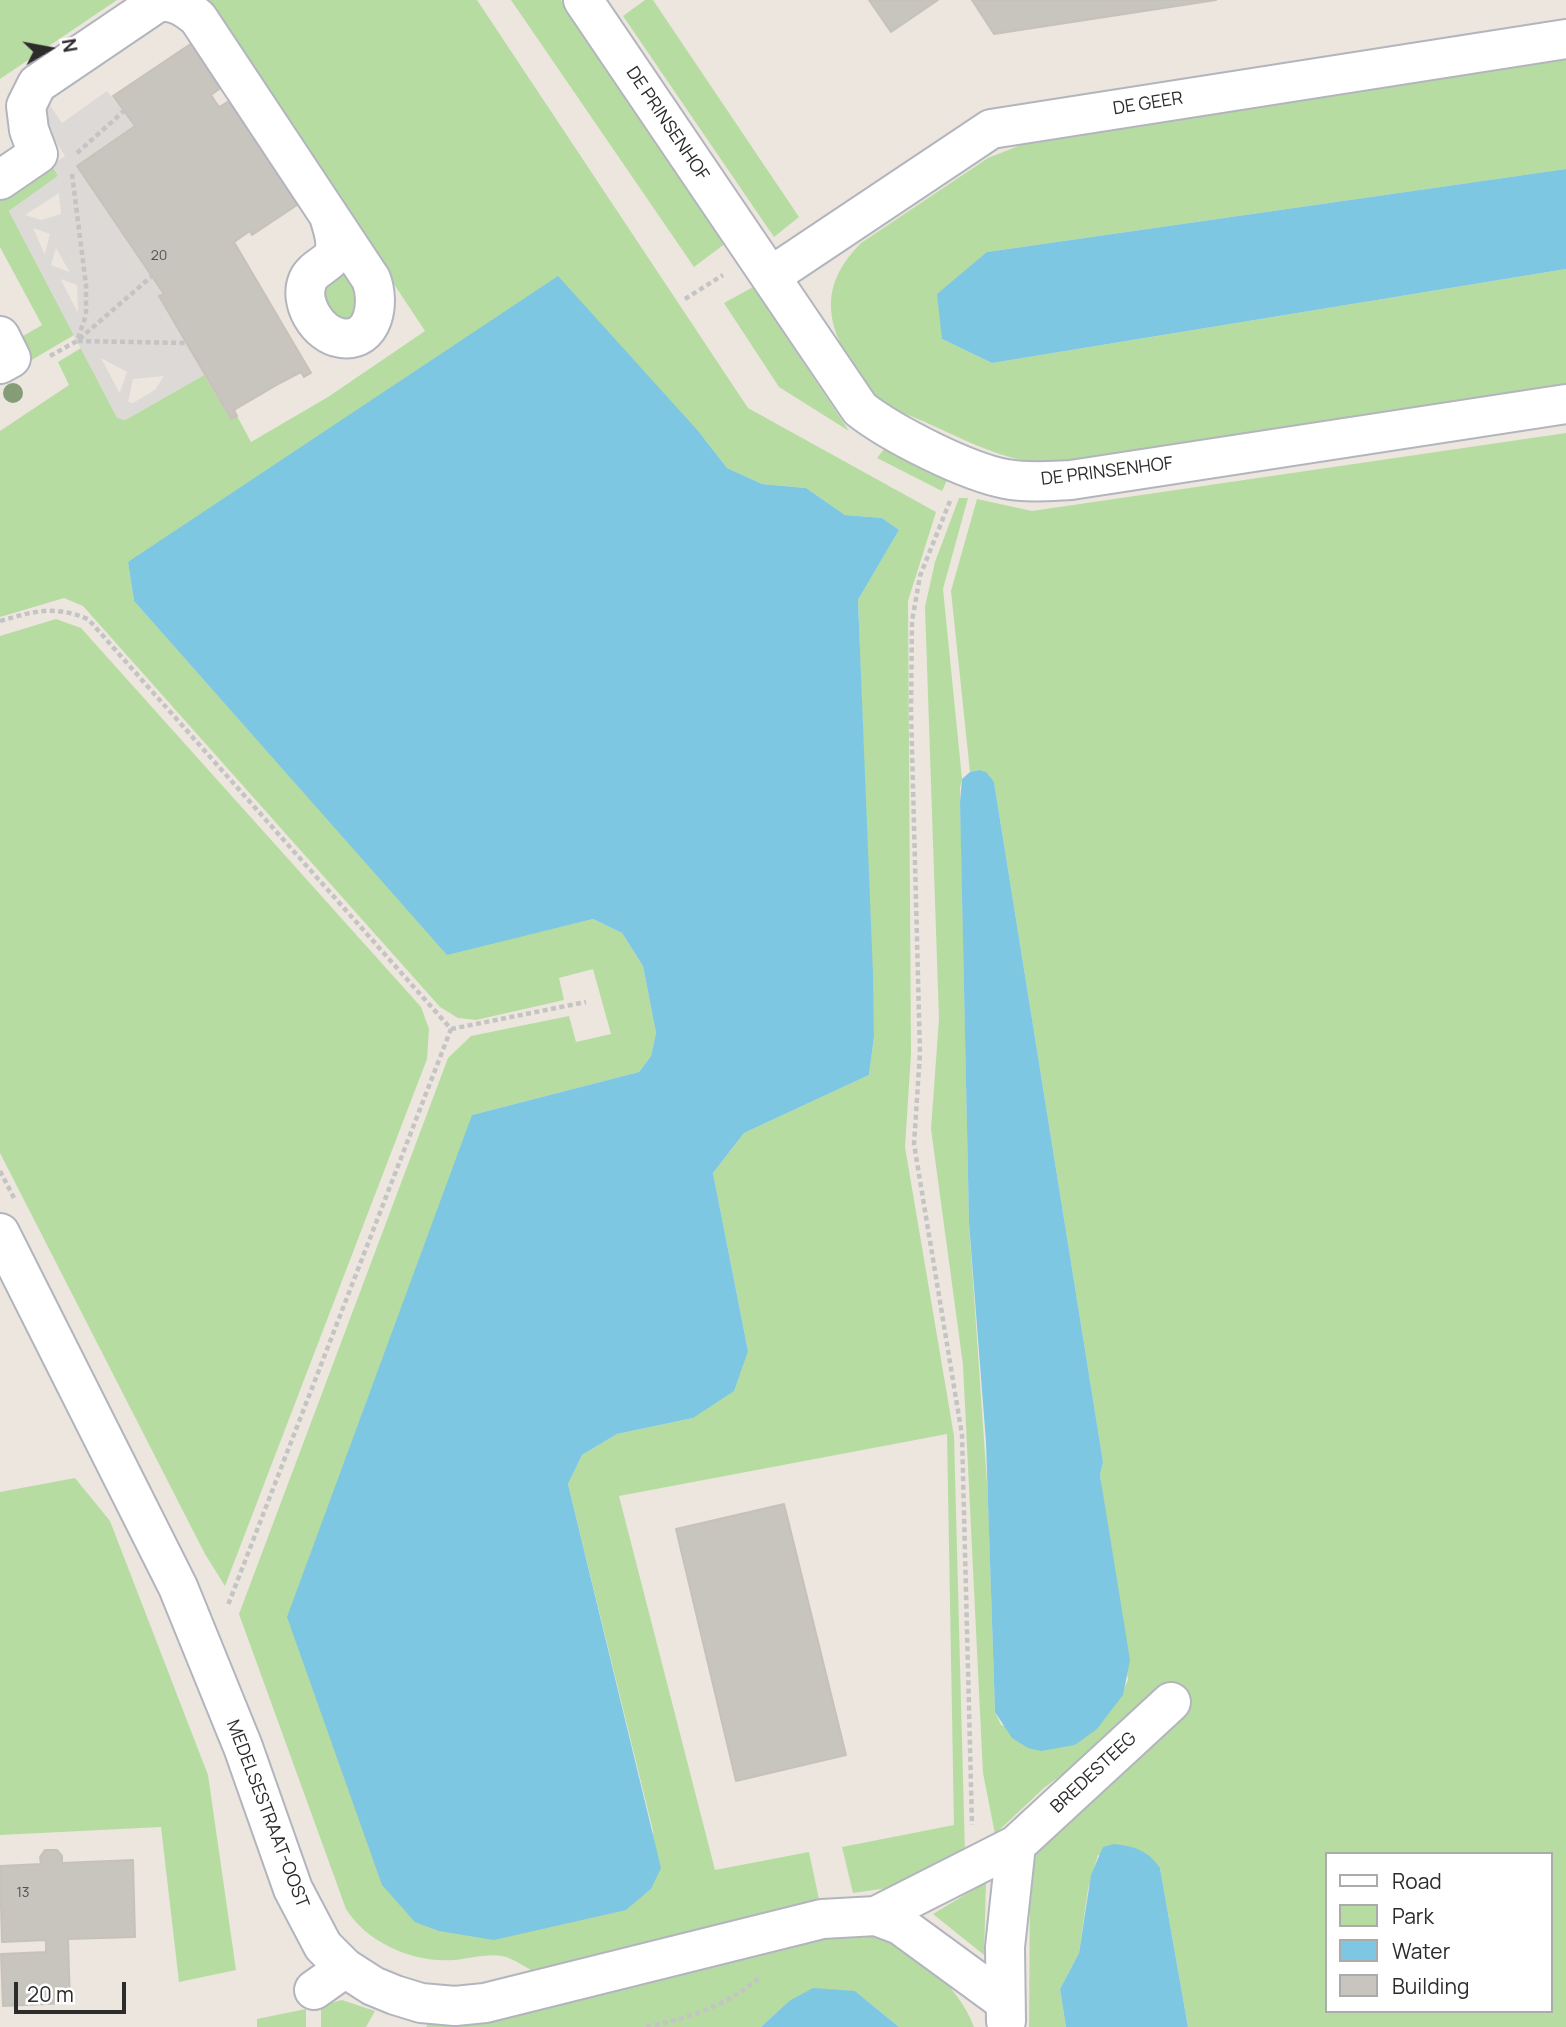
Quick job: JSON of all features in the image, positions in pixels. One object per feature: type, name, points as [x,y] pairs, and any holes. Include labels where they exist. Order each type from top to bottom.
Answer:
[{"type":"street","name":"DE PRINSENHOF","points":[[583,0],[860,410],[893,431],[982,472],[1022,482],[1071,480],[1566,404]]},
{"type":"street","points":[[0,180],[38,154],[29,130],[26,106],[37,84],[158,2],[166,1],[180,4],[198,19],[329,216]]},
{"type":"street","name":"DE GEER","points":[[771,276],[992,129],[1566,39]]},
{"type":"street","points":[[0,336],[11,358],[0,364]]},
{"type":"street","name":"MEDELSESTRAAT-OOST","points":[[0,1233],[178,1587],[243,1748],[306,1919],[323,1946],[345,1968],[373,1986],[421,2003],[475,2004],[822,1919],[876,1916],[974,1869],[1016,1845]]},
{"type":"street","name":"BREDESTEEG","points":[[1016,1845],[1171,1702]]},
{"type":"street","points":[[1005,2014],[1010,1885],[1016,1845]]},
{"type":"street","name":"MEDELSESTRAAT-OOST","points":[[876,1916],[900,1925],[1005,2014]]},
{"type":"street","points":[[314,1990],[345,1968]]},
{"type":"path","points":[[73,162],[75,154],[125,110]]},
{"type":"path","points":[[71,169],[86,285],[86,315],[77,341]]},
{"type":"path","points":[[43,360],[77,341],[152,276]]},
{"type":"path","points":[[77,341],[186,343]]},
{"type":"path","points":[[967,465],[920,576],[912,621],[911,711],[920,1053],[914,1143],[962,1435],[974,1869]]},
{"type":"path","points":[[0,621],[42,610],[67,611],[88,620],[451,1030]]},
{"type":"path","points":[[451,1030],[586,1002]]},
{"type":"path","points":[[226,1609],[451,1030]]},
{"type":"path","points":[[646,2027],[685,2019],[725,2002],[765,1972]]},
{"type":"green space","points":[[0,0],[117,0],[0,79]]},
{"type":"green space","points":[[206,0],[477,0],[748,408],[936,512],[908,601],[911,1054],[905,1147],[954,1436],[965,1854],[895,1887],[853,1893],[842,1847],[954,1825],[947,1434],[619,1496],[715,1870],[809,1852],[820,1904],[536,1973],[502,1956],[438,1960],[408,1954],[379,1941],[355,1921],[346,1909],[239,1614],[448,1058],[471,1036],[569,1016],[576,1042],[611,1034],[593,969],[559,978],[564,1000],[476,1020],[458,1018],[440,1007],[83,606],[64,598],[0,617],[0,431],[69,385],[58,362],[81,348],[117,417],[125,420],[204,375],[230,419],[237,416],[251,442],[328,397],[425,331]],"holes":[[[699,432],[727,468],[762,484],[806,488],[845,515],[882,518],[899,530],[858,600],[874,1037],[869,1075],[744,1133],[713,1173],[748,1351],[693,1418],[617,1434],[582,1455],[568,1484],[653,1831],[651,1889],[625,1910],[472,1115],[639,1072],[651,1056],[656,1033],[643,966],[622,933],[593,919],[447,954],[134,601],[128,562]]]},
{"type":"green space","points":[[511,0],[561,0],[726,243],[694,267]]},
{"type":"green space","points":[[645,0],[653,0],[799,217],[774,237],[623,16]]},
{"type":"green space","points":[[1566,59],[1566,169],[987,252],[942,339],[992,363],[1566,269],[1566,384],[1046,464],[1014,458],[984,448],[888,405],[873,395],[864,384],[837,335],[832,319],[833,288],[838,273],[861,243],[988,158],[1026,143]]},
{"type":"green space","points":[[52,165],[58,176],[9,211],[74,335],[30,361],[18,339],[42,325],[0,247],[0,198]]},
{"type":"green space","points":[[347,271],[357,284],[357,318],[332,323],[317,285],[324,276]]},
{"type":"green space","points":[[753,287],[849,431],[779,387],[724,303]]},
{"type":"green space","points":[[1566,433],[1566,2027],[1188,2027],[1160,1868],[1098,1855],[1088,1889],[1079,1953],[1060,1989],[1066,2027],[1029,2027],[1030,1886],[1039,1841],[1107,1742],[1045,1787],[995,1834],[983,1773],[963,1365],[931,1129],[939,1019],[925,607],[935,562],[959,498],[968,498],[943,589],[962,779],[960,788],[969,1223],[988,1498],[995,1712],[1001,1725],[1075,1745],[1106,1716],[1128,1680],[1100,1475],[1103,1462],[994,782],[979,770],[970,772],[951,591],[977,499],[1032,511]]},
{"type":"green space","points":[[885,448],[948,478],[942,491],[877,458]]},
{"type":"green space","points":[[56,619],[81,628],[421,1007],[429,1029],[427,1059],[225,1586],[205,1554],[0,1153],[0,636]]},
{"type":"green space","points":[[75,1478],[110,1521],[208,1775],[236,1970],[179,1982],[161,1827],[0,1835],[0,1492]]},
{"type":"green space","points":[[986,1882],[984,1955],[933,1914]]},
{"type":"green space","points":[[860,1933],[896,1945],[929,1966],[956,1994],[974,2027],[899,2027],[855,1991],[789,2001],[761,2027],[426,2027],[431,2020],[813,1937]]},
{"type":"green space","points":[[342,2000],[375,2011],[366,2027],[321,2027],[321,2005]]},
{"type":"green space","points":[[306,2009],[306,2027],[257,2027],[257,2019]]},
{"type":"shaded area","points":[[107,91],[135,126],[164,294],[160,297],[204,375],[125,420],[117,418],[9,211],[58,176],[52,165],[65,156],[39,115],[45,98],[62,123]],"holes":[[[59,193],[61,214],[41,220],[25,215]],[[33,228],[50,234],[44,253]],[[56,248],[69,271],[51,265]],[[61,279],[77,285],[78,313]],[[101,358],[127,372],[119,392]],[[164,376],[155,390],[133,403],[128,402],[133,379]]]},
{"type":"water","points":[[1566,169],[1566,269],[992,363],[942,339],[937,294],[987,252]]},
{"type":"water","points":[[558,276],[699,432],[727,468],[762,484],[806,488],[845,515],[882,518],[899,530],[858,600],[873,974],[874,1037],[869,1075],[744,1133],[713,1173],[748,1351],[734,1391],[693,1418],[617,1434],[582,1455],[568,1484],[661,1868],[651,1889],[626,1910],[494,1940],[439,1931],[415,1922],[382,1885],[287,1617],[472,1115],[639,1072],[651,1056],[656,1033],[643,966],[622,933],[593,919],[447,955],[134,601],[128,562]]},
{"type":"water","points":[[970,772],[986,772],[994,782],[1103,1462],[1100,1475],[1130,1660],[1123,1695],[1097,1729],[1075,1745],[1041,1751],[1028,1748],[1012,1738],[995,1712],[986,1442],[969,1223],[960,802],[962,779]]},
{"type":"water","points":[[1114,1844],[1140,1850],[1151,1857],[1160,1868],[1188,2027],[1066,2027],[1060,1989],[1079,1953],[1091,1875],[1103,1847]]},
{"type":"water","points":[[813,1988],[855,1991],[899,2027],[761,2027],[789,2001]]},
{"type":"building","points":[[869,0],[938,0],[891,32]]},
{"type":"building","points":[[972,0],[1216,0],[994,34]]},
{"type":"building","points":[[192,43],[222,87],[211,95],[219,107],[231,100],[300,203],[252,235],[250,231],[234,242],[311,373],[304,377],[301,372],[280,383],[234,410],[237,416],[231,419],[159,296],[164,294],[77,166],[135,126],[113,96]]},
{"type":"building","points":[[784,1504],[846,1755],[736,1781],[676,1529]]},
{"type":"building","points":[[45,1850],[57,1850],[62,1856],[62,1863],[133,1860],[135,1937],[68,1939],[70,2003],[3,2006],[1,1954],[46,1952],[46,1940],[2,1942],[0,1866],[41,1864],[40,1857]]}]
